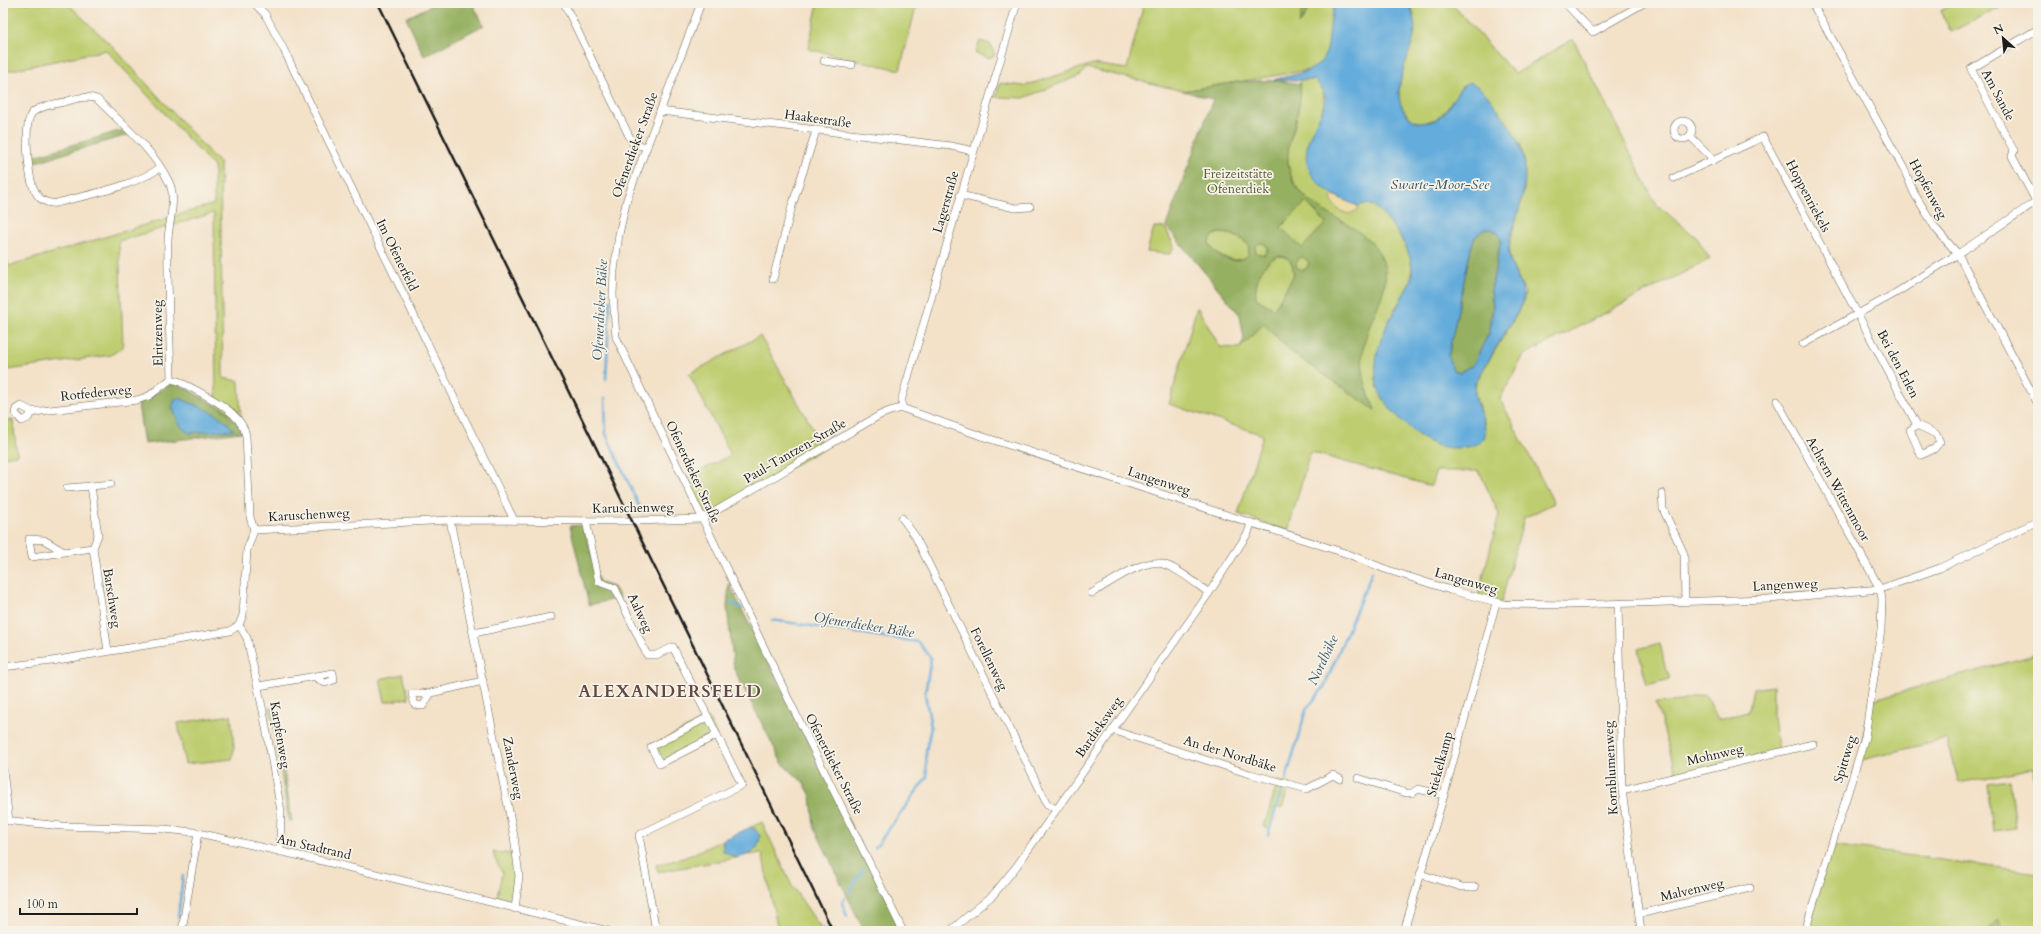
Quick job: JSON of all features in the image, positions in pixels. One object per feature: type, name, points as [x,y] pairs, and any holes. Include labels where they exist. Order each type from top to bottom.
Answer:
[{"type":"street","name":"Im Ofenerfeld","points":[[254,3],[265,14],[514,520]]},
{"type":"street","points":[[262,3],[265,14]]},
{"type":"street","points":[[564,3],[634,144],[647,147]]},
{"type":"street","name":"Ofenerdieker Straße","points":[[702,3],[627,199],[619,234],[613,295],[616,337],[702,519],[903,931]]},
{"type":"street","name":"Lagerstraße","points":[[902,408],[902,398],[907,378],[1017,3]]},
{"type":"street","points":[[1565,3],[1593,32],[1644,3]]},
{"type":"street","name":"Hopfenweg","points":[[1812,3],[1904,169],[1914,193],[1936,229],[1958,254],[2038,404]]},
{"type":"street","name":"Am Sande","points":[[2037,201],[2012,156],[2014,151],[1971,69],[2038,29]]},
{"type":"street","points":[[824,62],[852,65]]},
{"type":"street","name":"Elritzenweg","points":[[160,168],[148,176],[125,184],[49,204],[41,199],[32,186],[28,155],[28,121],[33,113],[45,107],[84,97],[97,99],[152,156],[160,168],[169,182],[172,196],[168,238],[171,379],[178,381],[228,410],[243,424],[246,436],[250,516],[254,530]]},
{"type":"street","name":"Haakestraße","points":[[660,111],[816,131],[951,146],[973,151]]},
{"type":"street","points":[[773,279],[792,206],[816,131]]},
{"type":"street","points":[[1690,136],[1714,160]]},
{"type":"street","name":"Hoppenriekels","points":[[1674,178],[1763,137],[1857,314]]},
{"type":"street","points":[[960,195],[1015,208],[1030,207]]},
{"type":"street","points":[[1803,344],[1894,294],[1958,254],[2037,201]]},
{"type":"street","name":"Bei den Erlen","points":[[1857,314],[1882,357],[1917,425]]},
{"type":"street","name":"Rotfederweg","points":[[41,411],[144,399],[171,379]]},
{"type":"street","name":"Achtern Wittenmoor","points":[[1776,402],[1880,589]]},
{"type":"street","name":"Paul-Tantzen-Straße","points":[[702,519],[880,415],[902,408]]},
{"type":"street","name":"Langenweg","points":[[902,408],[1348,554],[1392,571],[1496,603],[1541,605],[1801,597],[1880,589],[1940,568],[2038,521]]},
{"type":"street","points":[[1917,425],[1936,434],[1940,442],[1934,449],[1921,455],[1910,430],[1917,425]]},
{"type":"street","points":[[67,488],[111,484]]},
{"type":"street","name":"Barschweg","points":[[91,486],[98,535],[92,548],[108,651]]},
{"type":"street","points":[[1662,493],[1663,509],[1684,554],[1684,601]]},
{"type":"street","name":"Forellenweg","points":[[902,518],[918,543],[1047,804],[1056,810]]},
{"type":"street","name":"Karuschenweg","points":[[239,625],[243,615],[247,550],[254,530],[450,520],[586,521],[702,519]]},
{"type":"street","name":"Zanderweg","points":[[450,520],[474,633],[516,848],[519,876],[515,909]]},
{"type":"street","name":"Aalweg","points":[[586,521],[599,582],[615,588],[646,655],[656,655],[674,647],[708,717]]},
{"type":"street","name":"Bardieksweg","points":[[950,931],[992,895],[1016,867],[1209,593],[1248,533],[1251,523]]},
{"type":"street","points":[[64,552],[44,540],[29,539],[32,557],[92,548]]},
{"type":"street","points":[[1092,593],[1142,565],[1158,563],[1173,569],[1209,593]]},
{"type":"street","name":"Spittweg","points":[[1805,931],[1865,737],[1881,630],[1882,599],[1880,589]]},
{"type":"street","name":"Stiekelkamp","points":[[1404,931],[1444,796],[1496,603]]},
{"type":"street","name":"Kornblumenweg","points":[[1618,603],[1622,790],[1641,931]]},
{"type":"street","points":[[474,633],[551,617]]},
{"type":"street","points":[[3,667],[230,631],[239,625]]},
{"type":"street","name":"Karpfenweg","points":[[239,625],[247,638],[258,686],[281,811],[280,852]]},
{"type":"street","points":[[258,686],[315,677]]},
{"type":"street","points":[[431,693],[483,681]]},
{"type":"street","points":[[656,931],[640,835],[742,785],[717,735],[708,717],[651,747],[660,764],[717,735]]},
{"type":"street","name":"An der Nordbäke","points":[[1112,730],[1250,774],[1308,789],[1333,775],[1340,779]]},
{"type":"street","name":"Mohnweg","points":[[1622,790],[1813,744]]},
{"type":"street","points":[[3,770],[6,820]]},
{"type":"street","points":[[1358,778],[1406,793],[1412,793],[1418,789],[1444,796]]},
{"type":"street","name":"Am Stadtrand","points":[[6,820],[69,826],[177,830],[198,833],[515,909],[586,929],[608,931]]},
{"type":"street","points":[[182,931],[198,833]]},
{"type":"street","points":[[1420,874],[1462,888],[1475,887]]},
{"type":"street","name":"Malvenweg","points":[[1639,914],[1750,888]]},
{"type":"green space","points":[[3,3],[67,3],[114,48],[220,164],[223,378],[239,381],[241,421],[216,403],[214,213],[119,241],[123,347],[111,355],[8,370],[6,362],[3,362],[3,248],[9,266],[214,204],[214,167],[106,50],[3,72]]},
{"type":"green space","points":[[436,3],[472,3],[484,25],[424,56],[406,18]]},
{"type":"green space","points":[[818,3],[917,3],[900,70],[808,49]]},
{"type":"green space","points":[[1144,3],[1304,3],[1301,23],[1312,3],[1336,3],[1332,16],[1329,44],[1324,58],[1315,69],[1183,91],[1086,68],[1081,75],[1024,98],[996,97],[1000,83],[1024,86],[1093,64],[1127,69]]},
{"type":"green space","points":[[1303,3],[1312,3],[1299,25]]},
{"type":"green space","points":[[1409,3],[1451,3],[1515,74],[1573,39],[1656,204],[1697,238],[1710,259],[1524,355],[1500,399],[1554,503],[1524,518],[1501,603],[1478,597],[1499,514],[1479,471],[1436,471],[1431,486],[1310,452],[1288,531],[1238,514],[1263,435],[1169,404],[1197,307],[1220,347],[1240,348],[1264,324],[1291,352],[1375,410],[1364,379],[1362,357],[1365,336],[1384,284],[1346,222],[1335,218],[1314,205],[1297,187],[1291,176],[1287,152],[1298,111],[1300,77],[1314,80],[1319,86],[1324,98],[1324,104],[1320,116],[1313,129],[1366,203],[1374,206],[1381,212],[1396,231],[1409,254],[1411,261],[1412,273],[1410,281],[1388,323],[1378,351],[1376,371],[1377,382],[1485,425],[1475,395],[1476,382],[1523,304],[1525,292],[1512,266],[1509,254],[1510,241],[1524,192],[1525,163],[1521,145],[1462,86],[1446,110],[1436,119],[1423,123],[1413,121],[1405,112],[1399,101],[1399,88],[1414,15]]},
{"type":"green space","points":[[1957,3],[2007,3],[1951,32],[1940,11]]},
{"type":"green space","points":[[980,41],[990,44],[995,55],[989,58],[975,53]]},
{"type":"green space","name":"Freizeitstätte Ofenerdiek","points":[[1273,80],[1300,84],[1299,107],[1288,151],[1290,173],[1298,189],[1310,201],[1369,240],[1379,253],[1385,270],[1385,284],[1366,337],[1362,358],[1364,378],[1375,410],[1291,352],[1264,324],[1240,348],[1244,339],[1240,315],[1166,226],[1213,99],[1183,91],[1238,82]],"holes":[[[1306,202],[1326,223],[1302,248],[1281,227]],[[1223,233],[1239,238],[1249,246],[1248,255],[1238,260],[1226,259],[1220,256],[1211,248],[1209,242],[1214,235]],[[1263,243],[1266,245],[1268,250],[1264,255],[1256,253],[1255,247],[1258,244]],[[1278,256],[1282,256],[1289,259],[1293,269],[1293,277],[1274,309],[1256,298],[1256,286],[1260,274],[1267,263]],[[1303,257],[1309,262],[1307,268],[1303,270],[1297,268],[1296,264],[1299,258]]]},
{"type":"green space","points":[[126,129],[131,134],[29,164],[28,158]]},
{"type":"green space","points":[[1306,202],[1327,223],[1302,248],[1281,227]]},
{"type":"green space","points":[[1154,227],[1166,229],[1174,246],[1170,254],[1147,252]]},
{"type":"green space","points":[[1491,229],[1498,233],[1501,240],[1491,291],[1493,306],[1490,331],[1473,365],[1460,372],[1453,370],[1448,357],[1471,248],[1475,237],[1483,230]]},
{"type":"green space","points":[[1219,233],[1232,235],[1243,240],[1249,246],[1249,255],[1244,258],[1232,260],[1220,256],[1211,248],[1209,242],[1214,235]]},
{"type":"green space","points":[[1263,243],[1266,244],[1266,254],[1259,255],[1256,254],[1255,247],[1256,244]]},
{"type":"green space","points":[[1278,256],[1289,259],[1293,269],[1293,277],[1274,309],[1255,298],[1255,292],[1263,268],[1272,259]]},
{"type":"green space","points":[[1302,256],[1307,258],[1309,263],[1307,268],[1302,270],[1297,268],[1295,263],[1297,258]]},
{"type":"green space","points":[[760,336],[824,448],[702,519],[683,479],[731,455],[689,374]]},
{"type":"green space","points":[[171,384],[178,384],[226,411],[240,427],[241,432],[144,444],[138,404]]},
{"type":"green space","points":[[13,420],[17,455],[3,457],[3,421]]},
{"type":"green space","points":[[583,525],[599,582],[615,588],[620,598],[589,605],[570,526]]},
{"type":"green space","points":[[729,584],[903,931],[864,931],[814,827],[811,796],[804,783],[782,763],[734,669],[727,607]]},
{"type":"green space","points":[[1660,643],[1666,671],[1670,679],[1647,685],[1638,649]]},
{"type":"green space","points":[[2038,654],[2038,809],[2033,768],[1959,783],[1946,739],[1858,761],[1871,700]]},
{"type":"green space","points":[[403,674],[409,698],[385,702],[380,679]]},
{"type":"green space","points":[[1773,686],[1773,718],[1778,752],[1677,776],[1656,703],[1681,701],[1705,694],[1718,719],[1748,712],[1753,689]]},
{"type":"green space","points":[[270,708],[274,708],[292,821],[289,821]]},
{"type":"green space","points":[[231,715],[234,747],[232,759],[185,764],[178,723]]},
{"type":"green space","points":[[708,717],[717,735],[660,764],[651,747]]},
{"type":"green space","points":[[2010,780],[2016,828],[1993,831],[1987,783]]},
{"type":"green space","points":[[1278,781],[1290,784],[1282,808],[1276,807],[1270,829],[1264,827]]},
{"type":"green space","points":[[762,822],[792,886],[820,927],[818,931],[778,931],[762,853],[749,855],[757,848],[756,829],[751,827]]},
{"type":"green space","points":[[723,840],[723,846],[726,851],[736,858],[658,872],[656,865],[684,858]]},
{"type":"green space","points":[[1831,845],[2038,873],[2038,931],[1805,931]]},
{"type":"green space","points":[[493,852],[513,854],[515,891],[510,900],[497,897],[502,872]]},
{"type":"green space","points":[[1997,920],[2004,931],[1987,931]]},
{"type":"sand","points":[[1333,195],[1358,206],[1358,210],[1349,214],[1339,210],[1333,204],[1331,197]]},
{"type":"water","name":"Swarte-Moor-See","points":[[1336,3],[1409,3],[1414,19],[1415,32],[1399,88],[1399,98],[1402,108],[1409,117],[1415,121],[1421,123],[1435,120],[1445,112],[1459,90],[1469,82],[1483,90],[1490,98],[1508,123],[1520,146],[1525,170],[1525,182],[1523,195],[1511,236],[1509,251],[1512,265],[1522,289],[1523,303],[1475,383],[1475,399],[1483,420],[1485,432],[1485,437],[1477,444],[1461,448],[1453,448],[1430,443],[1423,439],[1398,417],[1381,396],[1376,380],[1376,359],[1378,349],[1389,321],[1411,281],[1412,265],[1410,258],[1400,236],[1382,213],[1376,208],[1367,204],[1358,206],[1345,200],[1322,187],[1314,178],[1306,157],[1308,144],[1313,129],[1325,101],[1324,92],[1320,86],[1314,80],[1273,80],[1303,73],[1318,65],[1327,48]],"holes":[[[1491,229],[1498,233],[1501,240],[1491,291],[1493,306],[1490,331],[1473,365],[1460,372],[1453,370],[1448,357],[1471,248],[1475,237],[1483,230]]]},
{"type":"water","points":[[179,398],[201,407],[223,419],[234,430],[189,433],[181,427],[172,407],[175,399]]},
{"type":"water","points":[[751,827],[760,835],[758,845],[753,852],[746,856],[736,858],[723,851],[723,840]]},
{"type":"waterway","name":"Ofenerdieker Bäke","points":[[606,379],[610,300]]},
{"type":"waterway","name":"Ofenerdieker Bäke","points":[[605,398],[606,434],[642,512]]},
{"type":"waterway","name":"Nordbäke","points":[[1286,779],[1306,710],[1324,687],[1372,572]]},
{"type":"waterway","name":"Ofenerdieker Bäke","points":[[731,603],[742,608]]},
{"type":"waterway","name":"Ofenerdieker Bäke","points":[[772,620],[918,642],[931,658],[925,694],[931,727],[926,751],[927,777],[875,848]]},
{"type":"waterway","name":"Nordbäke","points":[[1268,835],[1283,786]]},
{"type":"waterway","name":"Ofenerdieker Bäke","points":[[849,892],[863,870]]},
{"type":"waterway","points":[[178,918],[183,876]]},
{"type":"waterway","name":"Ofenerdieker Bäke","points":[[845,898],[842,903],[847,916]]},
{"type":"waterway","points":[[175,931],[176,927]]},
{"type":"railway","points":[[378,3],[833,931]]},
{"type":"district","name":"ALEXANDERSFELD","points":[[670,691]]}]
